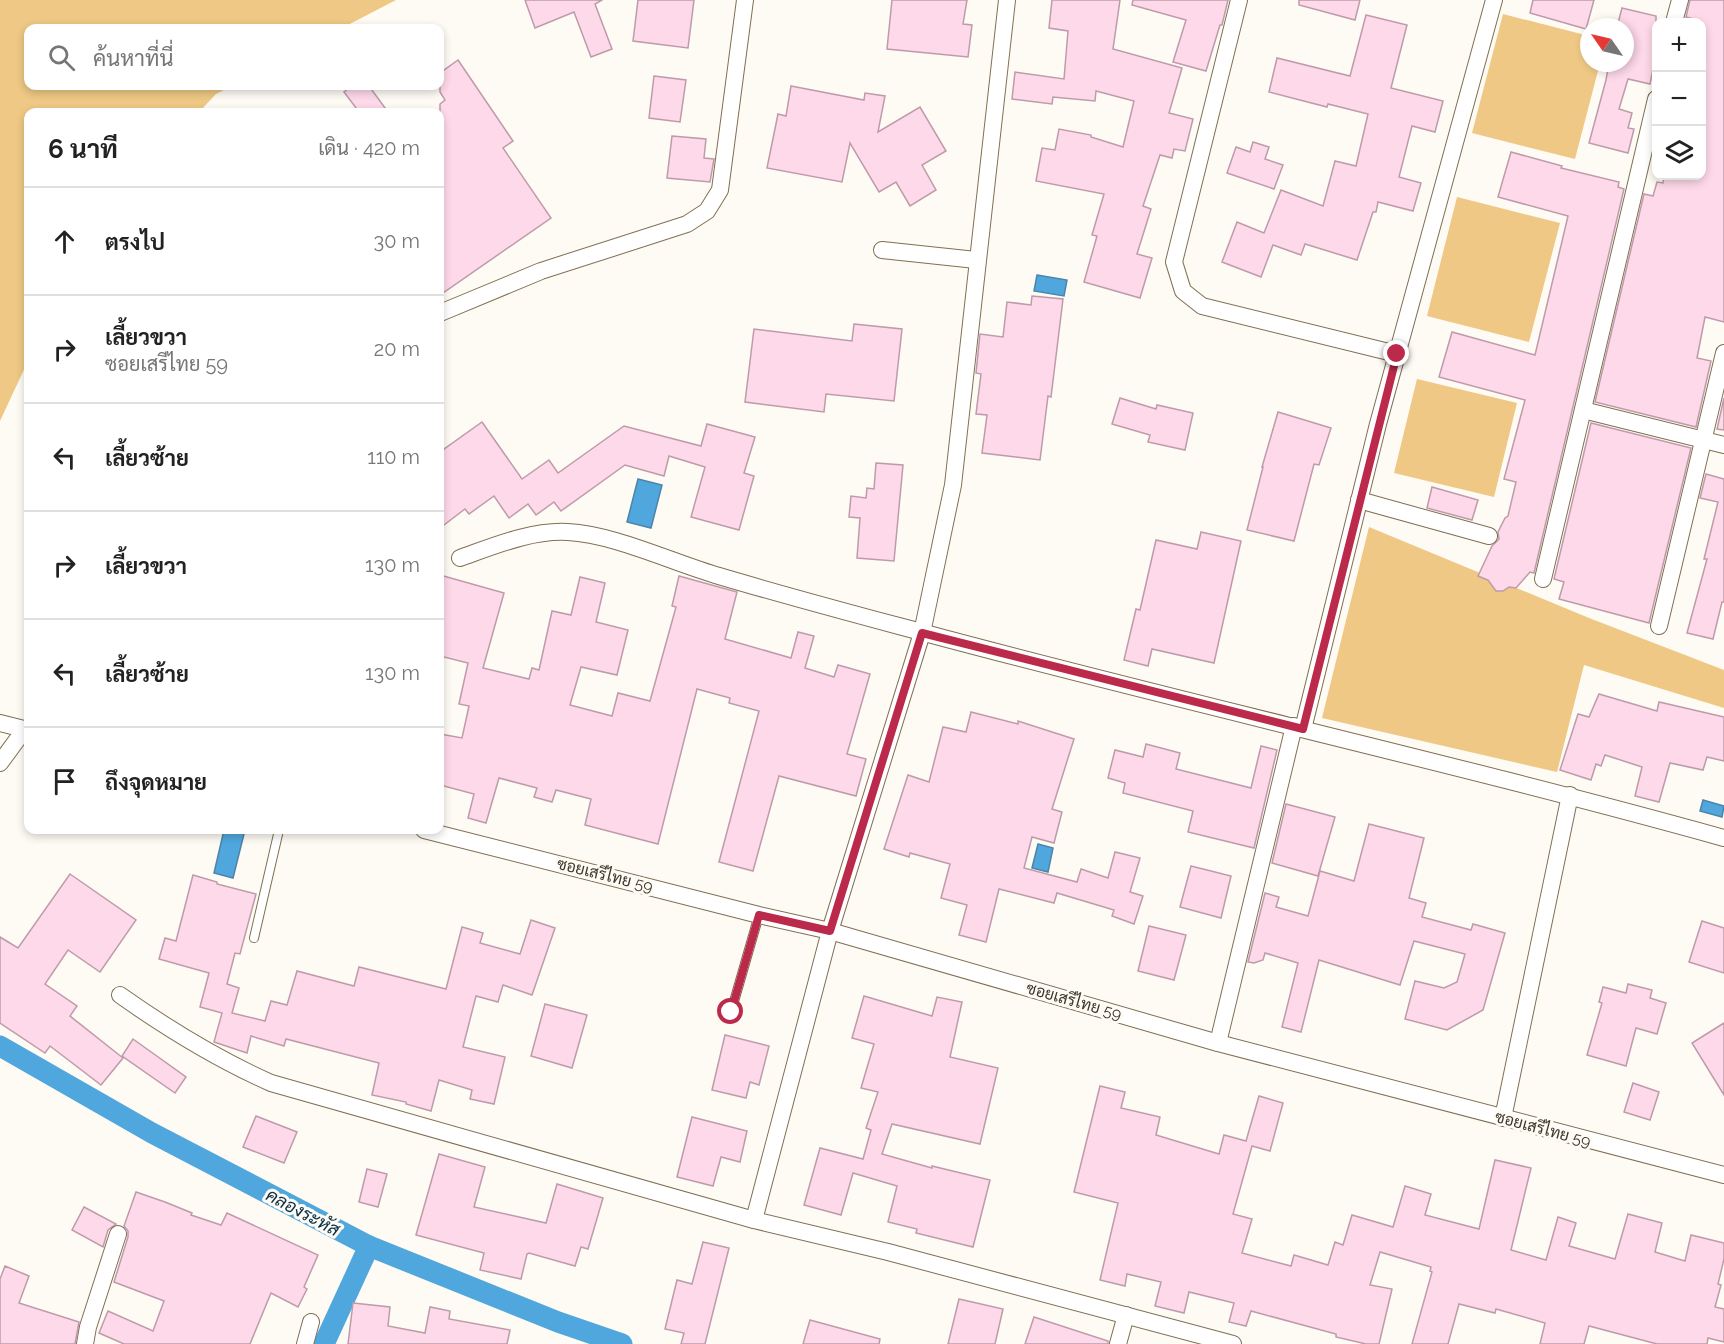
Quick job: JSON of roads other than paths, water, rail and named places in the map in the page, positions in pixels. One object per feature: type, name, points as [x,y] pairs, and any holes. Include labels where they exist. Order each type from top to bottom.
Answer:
[{"type":"street","points":[[444,311],[541,271],[687,224],[707,211],[720,190],[745,0]]},
{"type":"street","points":[[754,1220],[830,931],[922,633],[953,484],[976,260],[1007,13],[1006,0]]},
{"type":"street","points":[[1239,0],[1174,262],[1183,291],[1202,306],[1397,354]]},
{"type":"street","points":[[1218,1043],[1298,727],[1494,0]]},
{"type":"street","points":[[1675,18],[1680,0]]},
{"type":"street","points":[[1543,579],[1652,116]]},
{"type":"street","points":[[882,250],[976,260]]},
{"type":"street","points":[[1659,626],[1724,353]]},
{"type":"street","points":[[1583,410],[1724,445]]},
{"type":"street","points":[[1359,500],[1489,536]]},
{"type":"street","points":[[460,558],[509,540],[542,534],[568,531],[607,539],[718,576],[922,633],[1570,795],[1724,838]]},
{"type":"street","points":[[0,723],[24,729]]},
{"type":"street","points":[[0,763],[24,734]]},
{"type":"street","points":[[1503,1118],[1570,795]]},
{"type":"street","name":"ซอยเสรีไทย 59","points":[[440,834],[830,931],[1218,1043],[1724,1175]]},
{"type":"street","points":[[120,995],[165,1027],[232,1065],[271,1083],[565,1164],[754,1220],[856,1244],[1233,1344]]},
{"type":"street","points":[[85,1344],[88,1327],[118,1234]]},
{"type":"street","points":[[1118,1344],[1125,1315]]},
{"type":"street","points":[[305,1344],[311,1322]]},
{"type":"lane","points":[[254,938],[278,834]]},
{"type":"lane","points":[[731,1012],[759,915]]},
{"type":"water","points":[[1037,275],[1067,280],[1064,296],[1034,291]]},
{"type":"water","points":[[638,479],[662,485],[651,528],[627,522]]},
{"type":"water","points":[[1703,800],[1724,806],[1722,817],[1700,811]]},
{"type":"water","points":[[223,834],[244,834],[233,878],[214,873]]},
{"type":"water","points":[[1038,844],[1053,848],[1048,872],[1032,868]]},
{"type":"waterway","name":"คลองระหัส","points":[[0,1046],[152,1133],[369,1246],[558,1322],[622,1344]]},
{"type":"waterway","points":[[324,1344],[369,1246]]}]
